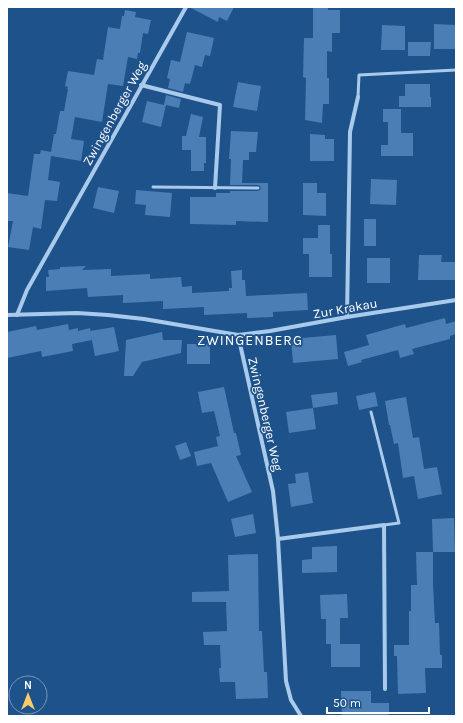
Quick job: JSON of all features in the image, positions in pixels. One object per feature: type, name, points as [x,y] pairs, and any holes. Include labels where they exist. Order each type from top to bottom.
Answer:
[{"type":"street","name":"Zwingenberger Weg","points":[[18,315],[27,290],[186,7]]},
{"type":"street","points":[[141,85],[220,105],[215,188]]},
{"type":"street","points":[[347,317],[350,132],[358,97]]},
{"type":"street","name":"Zur Krakau","points":[[238,335],[456,300]]},
{"type":"street","points":[[7,315],[77,313],[108,315],[144,319],[238,335]]},
{"type":"street","name":"Zwingenberger Weg","points":[[238,335],[273,492],[278,539],[286,681],[291,700],[301,716]]},
{"type":"street","points":[[278,539],[384,525],[385,689]]},
{"type":"lane","points":[[358,97],[359,75],[456,70]]},
{"type":"lane","points":[[153,187],[258,188]]},
{"type":"lane","points":[[371,412],[399,523],[384,525]]},
{"type":"building","points":[[189,7],[234,7],[227,21],[219,17],[218,22]]},
{"type":"building","points":[[313,7],[328,7],[328,10],[340,10],[340,33],[332,33],[332,52],[327,51],[329,104],[323,104],[322,123],[305,120],[306,78],[303,77],[304,38],[313,38]]},
{"type":"building","points":[[125,10],[136,12],[135,17],[151,20],[148,34],[143,33],[140,53],[138,53],[137,59],[128,57],[123,86],[108,84],[102,122],[75,117],[71,139],[84,141],[81,161],[51,156],[48,180],[60,182],[57,201],[45,200],[41,229],[33,227],[29,250],[8,247],[13,221],[7,221],[7,193],[28,196],[34,154],[40,154],[41,150],[51,152],[60,111],[64,111],[68,89],[68,87],[65,86],[68,71],[94,75],[97,59],[103,60],[108,27],[120,29],[122,16],[124,16]]},
{"type":"building","points":[[434,24],[456,25],[456,49],[434,49]]},
{"type":"building","points":[[382,25],[405,26],[405,50],[381,50]]},
{"type":"building","points":[[187,32],[214,38],[210,56],[205,55],[202,67],[195,65],[190,84],[185,83],[183,92],[168,88],[170,79],[167,78],[171,60],[180,62]]},
{"type":"building","points":[[408,42],[431,42],[430,56],[408,56]]},
{"type":"building","points":[[238,82],[261,86],[257,111],[233,107]]},
{"type":"building","points":[[405,84],[430,84],[431,107],[399,107],[399,96],[405,96]]},
{"type":"building","points":[[166,95],[181,99],[179,108],[166,105],[161,127],[142,122],[147,101],[164,105]]},
{"type":"building","points":[[383,109],[401,109],[401,133],[413,133],[413,156],[381,156],[381,145],[388,145],[388,122],[383,122]]},
{"type":"building","points":[[191,114],[203,117],[199,137],[206,137],[206,163],[204,163],[204,171],[191,171],[191,150],[182,150],[182,136],[186,136]]},
{"type":"building","points":[[231,131],[258,132],[256,152],[249,152],[249,160],[243,160],[242,183],[268,183],[268,222],[236,221],[236,225],[190,224],[190,197],[216,197],[216,193],[230,193],[230,191],[258,191],[261,189],[258,185],[230,185],[231,159],[229,159]]},
{"type":"building","points":[[310,134],[325,135],[325,139],[334,139],[334,161],[310,161]]},
{"type":"building","points":[[371,179],[397,180],[396,205],[370,204]]},
{"type":"building","points":[[303,183],[317,183],[317,193],[326,193],[326,216],[303,215]]},
{"type":"building","points":[[98,187],[119,191],[114,213],[93,208]]},
{"type":"building","points":[[136,190],[172,193],[170,217],[145,215],[146,205],[135,204]]},
{"type":"building","points":[[364,219],[376,219],[376,246],[364,246]]},
{"type":"building","points":[[318,225],[330,225],[332,277],[309,277],[309,254],[303,254],[303,238],[318,238]]},
{"type":"building","points":[[419,255],[442,255],[441,262],[456,262],[456,280],[418,280]]},
{"type":"building","points":[[367,258],[390,258],[390,283],[367,283]]},
{"type":"building","points":[[86,266],[82,270],[111,269],[111,276],[150,274],[150,279],[181,277],[182,287],[192,286],[192,293],[229,291],[229,288],[232,288],[231,271],[242,270],[242,280],[245,280],[246,296],[307,293],[308,310],[273,312],[273,317],[247,318],[247,313],[204,315],[204,307],[163,309],[163,301],[123,303],[123,295],[88,297],[87,288],[46,291],[46,277],[49,277],[48,270],[60,269],[60,267]]},
{"type":"building","points":[[445,318],[446,324],[456,321],[456,334],[450,336],[450,339],[412,349],[414,354],[400,358],[398,350],[361,360],[362,362],[348,366],[344,352],[369,345],[366,335],[405,324],[406,328]]},
{"type":"building","points":[[68,324],[69,330],[78,328],[78,331],[90,328],[92,340],[72,344],[73,351],[42,357],[41,351],[7,358],[7,332],[36,326],[37,330]]},
{"type":"building","points":[[114,327],[119,351],[95,356],[90,331]]},
{"type":"building","points":[[162,332],[163,340],[182,340],[181,353],[142,362],[133,376],[124,376],[126,340]]},
{"type":"building","points":[[336,335],[338,359],[293,363],[291,339]]},
{"type":"building","points":[[187,344],[210,344],[210,364],[187,364]]},
{"type":"building","points":[[224,387],[234,433],[236,433],[241,455],[236,456],[252,492],[228,502],[211,463],[197,466],[194,452],[218,446],[216,437],[220,436],[214,411],[202,413],[198,392]]},
{"type":"building","points":[[337,392],[338,404],[313,408],[311,395]]},
{"type":"building","points":[[375,392],[378,406],[359,410],[356,396]]},
{"type":"building","points":[[406,397],[413,438],[419,437],[424,469],[437,467],[442,494],[418,499],[414,476],[403,478],[398,443],[394,444],[385,401]]},
{"type":"building","points":[[313,408],[316,429],[289,433],[286,412]]},
{"type":"building","points":[[186,442],[191,456],[180,460],[175,446]]},
{"type":"building","points":[[308,472],[313,503],[291,507],[288,484],[296,483],[295,474]]},
{"type":"building","points":[[253,514],[256,533],[235,537],[231,519]]},
{"type":"building","points":[[454,518],[455,552],[433,552],[432,519]]},
{"type":"building","points":[[337,546],[337,572],[302,573],[302,560],[312,559],[312,547]]},
{"type":"building","points":[[416,552],[433,552],[435,623],[439,623],[442,668],[425,668],[426,693],[398,694],[397,656],[394,656],[394,645],[409,645],[411,585],[417,585]]},
{"type":"building","points":[[258,554],[259,631],[262,631],[264,672],[267,672],[268,698],[236,699],[235,682],[220,682],[220,645],[204,645],[203,632],[227,631],[226,602],[192,602],[192,592],[229,591],[228,555]]},
{"type":"building","points":[[347,594],[348,618],[340,618],[340,644],[326,644],[326,619],[321,619],[320,595]]},
{"type":"building","points":[[331,644],[360,644],[360,667],[331,667]]},
{"type":"building","points":[[341,691],[371,691],[371,703],[389,703],[389,716],[342,716]]},
{"type":"district","name":"ZWINGENBERG","points":[[250,340]]}]
